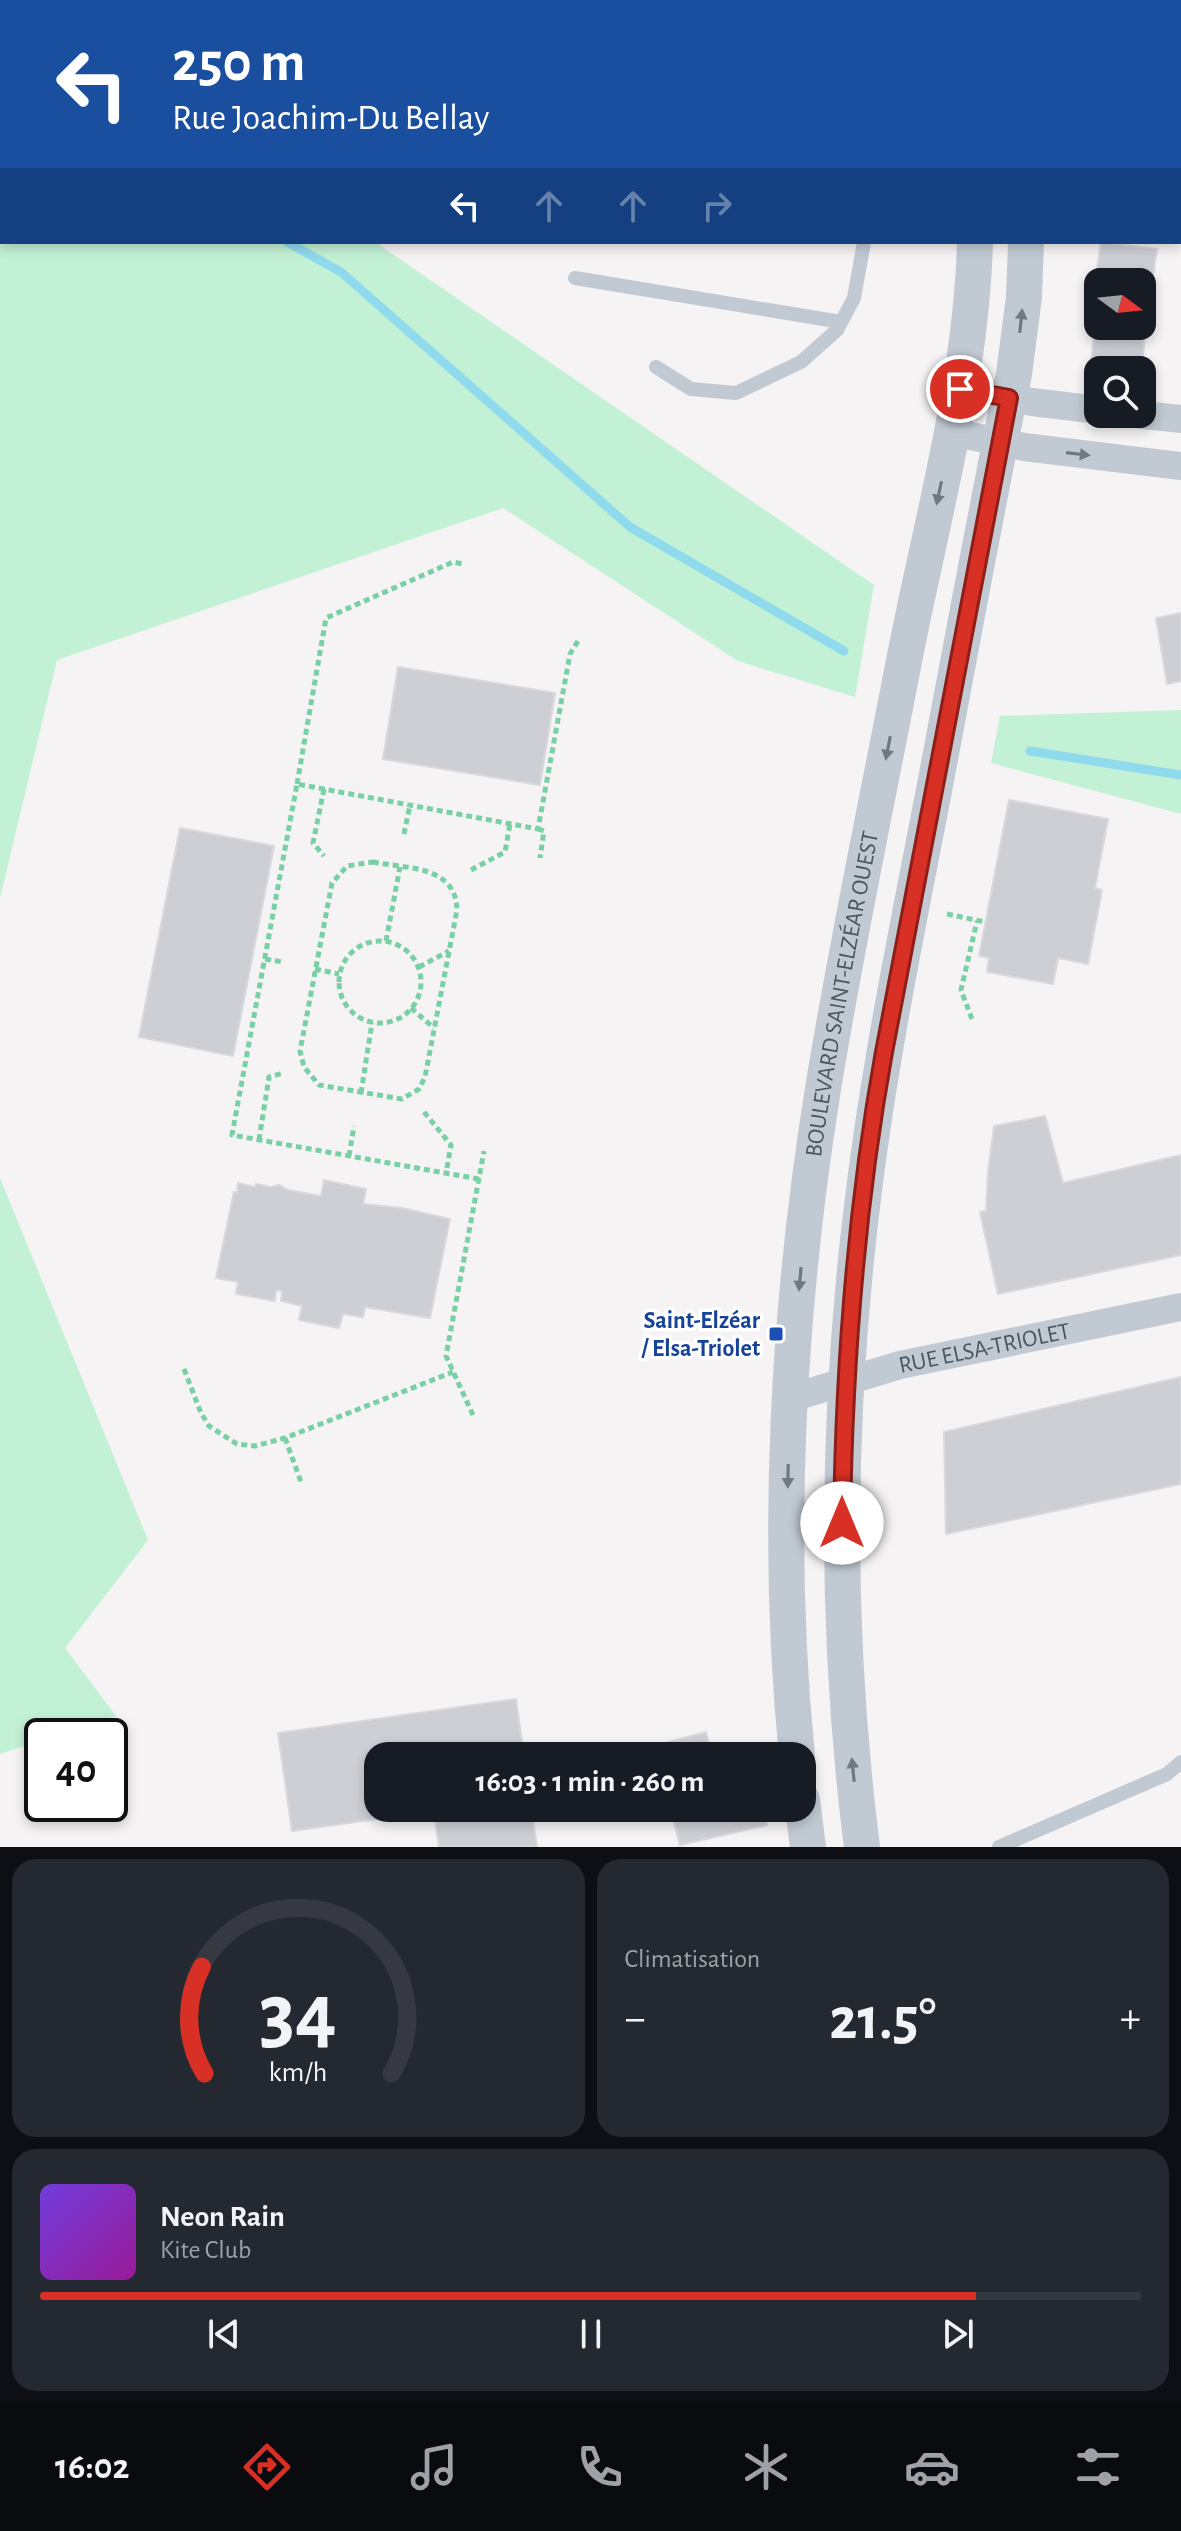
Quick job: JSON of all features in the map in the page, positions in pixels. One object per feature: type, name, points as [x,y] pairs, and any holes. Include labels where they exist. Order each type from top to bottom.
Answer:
[{"type":"street","name":"BOULEVARD SAINT-ELZÉAR OUEST","points":[[796,1742],[788,1586],[791,1398],[808,1201],[823,1088],[970,332],[975,244]]},
{"type":"street","points":[[862,1847],[848,1728],[843,1630],[842,1485],[847,1380],[863,1194],[880,1075],[1009,398],[1021,321],[1026,244]]},
{"type":"street","points":[[960,389],[1084,408]]},
{"type":"street","points":[[1156,416],[1181,419]]},
{"type":"street","points":[[951,432],[1000,442],[1181,466]]},
{"type":"street","name":"RUE ELSA-TRIOLET","points":[[791,1398],[900,1365],[1181,1307]]},
{"type":"street","points":[[805,1822],[808,1847]]},
{"type":"lane","points":[[656,367],[691,389],[736,393],[801,362],[837,330],[854,298],[864,244]]},
{"type":"lane","points":[[575,278],[841,322]]},
{"type":"lane","points":[[999,1847],[1167,1774],[1181,1762]]},
{"type":"path","points":[[463,564],[453,562],[326,618],[232,1135],[479,1179]]},
{"type":"path","points":[[538,829],[570,654],[578,641]]},
{"type":"path","points":[[297,784],[538,829],[544,831],[540,858]]},
{"type":"path","points":[[324,789],[313,843],[324,856]]},
{"type":"path","points":[[404,834],[410,805]]},
{"type":"path","points":[[471,870],[505,852],[510,824]]},
{"type":"path","points":[[359,863],[400,867],[439,874],[456,895],[457,910],[425,1077],[419,1089],[402,1099],[319,1085],[304,1067],[300,1051],[332,883],[347,866],[359,863]]},
{"type":"path","points":[[386,941],[400,867]]},
{"type":"path","points":[[947,914],[985,922]]},
{"type":"path","points":[[972,1019],[961,990],[977,921]]},
{"type":"path","points":[[386,941],[407,950],[418,967],[421,989],[411,1008],[398,1019],[372,1023],[360,1018],[342,1000],[339,974],[344,961],[353,949],[366,942],[386,941]]},
{"type":"path","points":[[418,967],[449,950]]},
{"type":"path","points":[[265,959],[283,962]]},
{"type":"path","points":[[315,969],[339,974]]},
{"type":"path","points":[[411,1008],[435,1028]]},
{"type":"path","points":[[361,1093],[372,1023]]},
{"type":"path","points":[[259,1140],[269,1077],[283,1073]]},
{"type":"path","points":[[424,1112],[451,1145],[446,1173]]},
{"type":"path","points":[[349,1156],[354,1126]]},
{"type":"path","points":[[473,1415],[446,1356],[484,1151]]},
{"type":"path","points":[[184,1369],[209,1426],[237,1444],[255,1446],[285,1438],[453,1372]]},
{"type":"path","points":[[285,1438],[301,1482]]},
{"type":"green space","points":[[0,244],[378,244],[874,585],[855,697],[738,661],[503,508],[57,660],[0,898]]},
{"type":"green space","points":[[1181,710],[1181,814],[991,763],[1000,716]]},
{"type":"green space","points":[[0,1178],[148,1540],[65,1648],[116,1716],[24,1718],[24,1746],[0,1754]]},
{"type":"building","points":[[1101,244],[1157,249],[1154,268],[1097,268]]},
{"type":"building","points":[[1093,340],[1144,340],[1143,356],[1092,356]]},
{"type":"building","points":[[1181,613],[1181,681],[1167,684],[1156,618]]},
{"type":"building","points":[[398,667],[555,693],[540,785],[383,759]]},
{"type":"building","points":[[1009,800],[1108,819],[1095,888],[1102,890],[1088,964],[1058,958],[1053,984],[987,972],[989,958],[979,956]]},
{"type":"building","points":[[180,828],[274,846],[233,1056],[139,1037]]},
{"type":"building","points":[[1045,1116],[1063,1183],[1181,1155],[1181,1255],[998,1294],[980,1212],[986,1211],[994,1126]]},
{"type":"building","points":[[324,1180],[366,1189],[363,1204],[402,1208],[450,1219],[430,1318],[365,1307],[363,1317],[343,1314],[339,1328],[299,1320],[302,1306],[281,1301],[282,1291],[276,1290],[275,1301],[236,1294],[238,1282],[216,1278],[238,1183],[255,1187],[256,1184],[279,1185],[288,1190],[321,1196]]},
{"type":"building","points":[[1181,1377],[1181,1484],[946,1534],[944,1432]]},
{"type":"building","points":[[516,1699],[522,1742],[364,1742],[364,1821],[292,1831],[278,1733]]},
{"type":"building","points":[[706,1732],[708,1742],[669,1742]]},
{"type":"building","points":[[436,1822],[533,1822],[537,1847],[439,1847]]},
{"type":"building","points":[[674,1822],[766,1822],[767,1825],[680,1845]]},
{"type":"waterway","points":[[291,244],[341,272],[630,527],[844,651]]},
{"type":"waterway","points":[[1030,751],[1181,775]]},
{"type":"place","name":"Saint-Elzéar / Elsa-Triolet","points":[[776,1334]]},
{"type":"route","points":[[842,1523],[843,1438],[850,1337],[863,1194],[884,1052],[1009,398],[960,389]]}]
